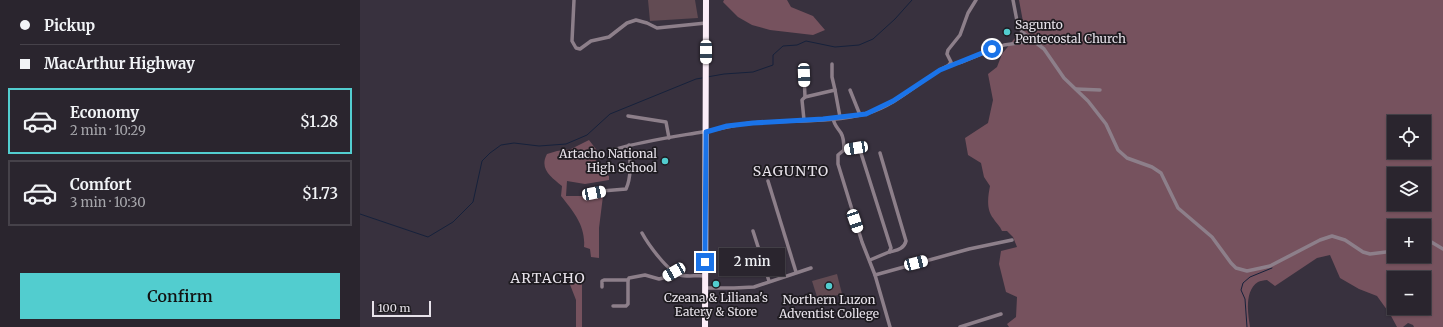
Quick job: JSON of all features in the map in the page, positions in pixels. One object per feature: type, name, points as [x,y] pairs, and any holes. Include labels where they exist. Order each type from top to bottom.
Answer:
[{"type":"highway","points":[[705,327],[706,0]]},
{"type":"street","points":[[574,0],[572,41],[574,46],[578,49],[583,48],[591,41],[609,37],[622,26],[631,21],[642,21],[657,28],[706,23]]},
{"type":"street","points":[[949,66],[951,62],[947,54],[948,50],[960,35],[968,13],[976,0]]},
{"type":"street","points":[[1014,0],[1018,24],[1024,34],[1044,50],[1059,71],[1088,101],[1106,124],[1118,150],[1128,158],[1152,167],[1160,173],[1178,208],[1212,237],[1236,268],[1247,271],[1270,266],[1320,240],[1332,236],[1345,240],[1363,252],[1370,254],[1387,252]]},
{"type":"street","points":[[613,150],[629,145],[706,132],[727,126],[840,118],[860,115],[873,111],[893,101],[932,74],[949,66],[1004,44],[1032,41]]},
{"type":"street","points":[[832,64],[832,78],[840,118]]},
{"type":"street","points":[[804,120],[802,100],[805,96],[804,75],[807,68]]},
{"type":"street","points":[[1076,89],[1100,90]]},
{"type":"street","points":[[805,96],[835,90]]},
{"type":"street","points":[[850,90],[860,115]]},
{"type":"street","points":[[628,116],[666,122],[670,138]]},
{"type":"street","points":[[833,118],[834,124],[842,135],[844,150]]},
{"type":"street","points":[[591,194],[626,189],[630,169],[629,145]]},
{"type":"street","points":[[889,252],[891,248],[860,150],[856,148],[844,150],[838,155],[838,164],[862,242],[875,275],[890,327]]},
{"type":"street","points":[[870,260],[902,248],[906,241],[880,153]]},
{"type":"street","points":[[768,181],[796,272]]},
{"type":"street","points":[[753,230],[769,281]]},
{"type":"street","points":[[642,233],[654,252],[674,272],[682,275],[705,276]]},
{"type":"street","points":[[875,275],[969,248],[1012,240]]},
{"type":"street","points":[[1431,242],[1443,249]]},
{"type":"street","points":[[704,288],[750,287],[811,268]]},
{"type":"street","points":[[602,286],[602,281],[604,280],[628,280],[629,278],[645,275],[659,279],[674,272]]},
{"type":"street","points":[[613,306],[626,306],[628,304],[628,280]]},
{"type":"street","points":[[960,327],[1001,314]]},
{"type":"shaded area","points":[[648,0],[695,0],[698,18],[650,21]]},
{"type":"shaded area","points":[[724,0],[787,0],[791,7],[813,16],[825,30],[813,35],[770,30],[752,25],[738,17],[723,2]]},
{"type":"shaded area","points":[[1019,0],[1443,0],[1443,327],[1414,327],[1408,323],[1403,327],[1397,327],[1391,315],[1431,315],[1431,271],[1387,271],[1387,310],[1377,296],[1359,289],[1340,278],[1330,255],[1317,258],[1275,286],[1267,280],[1263,280],[1254,286],[1248,303],[1250,327],[1009,327],[1007,324],[1016,317],[1017,297],[1006,292],[999,264],[1001,251],[1017,247],[1013,237],[1007,231],[1002,231],[989,211],[988,202],[990,186],[984,177],[981,163],[968,155],[965,138],[988,123],[993,100],[988,74],[997,67],[1002,54],[1024,27]]},
{"type":"shaded area","points":[[589,140],[599,153],[593,167],[609,176],[609,180],[585,184],[567,181],[566,196],[603,196],[599,228],[599,258],[591,257],[590,249],[584,247],[583,232],[578,219],[561,196],[562,186],[550,176],[544,164],[547,154],[571,149]]},
{"type":"shaded area","points":[[837,274],[842,294],[818,300],[812,281]]},
{"type":"shaded area","points":[[582,279],[582,327],[576,327],[576,300],[569,282]]},
{"type":"waterway","points":[[707,77],[753,72],[773,65],[773,55],[783,46],[797,45],[806,41],[835,47],[859,45],[873,39],[895,19],[912,0]]},
{"type":"waterway","points":[[360,214],[428,237],[453,222],[473,202],[482,161],[501,145],[514,143],[539,146],[566,144],[587,135],[610,114],[696,79],[702,78]]},
{"type":"waterway","points":[[1247,327],[1245,299],[1241,290],[1243,283],[1250,277],[1272,268]]},
{"type":"place","name":"Sagunto Pentecostal Church","points":[[1007,32]]},
{"type":"place","name":"Artacho National High School","points":[[665,161]]},
{"type":"place","name":"Czeana & Liliana's Eatery & Store","points":[[716,284]]},
{"type":"place","name":"Northern Luzon Adventist College","points":[[829,286]]},
{"type":"district","name":"SAGUNTO","points":[[791,171]]},
{"type":"district","name":"ARTACHO","points":[[548,278]]},
{"type":"route","points":[[705,262],[706,132],[727,126],[753,123],[823,119],[866,114],[893,101],[932,74],[992,49]]}]
